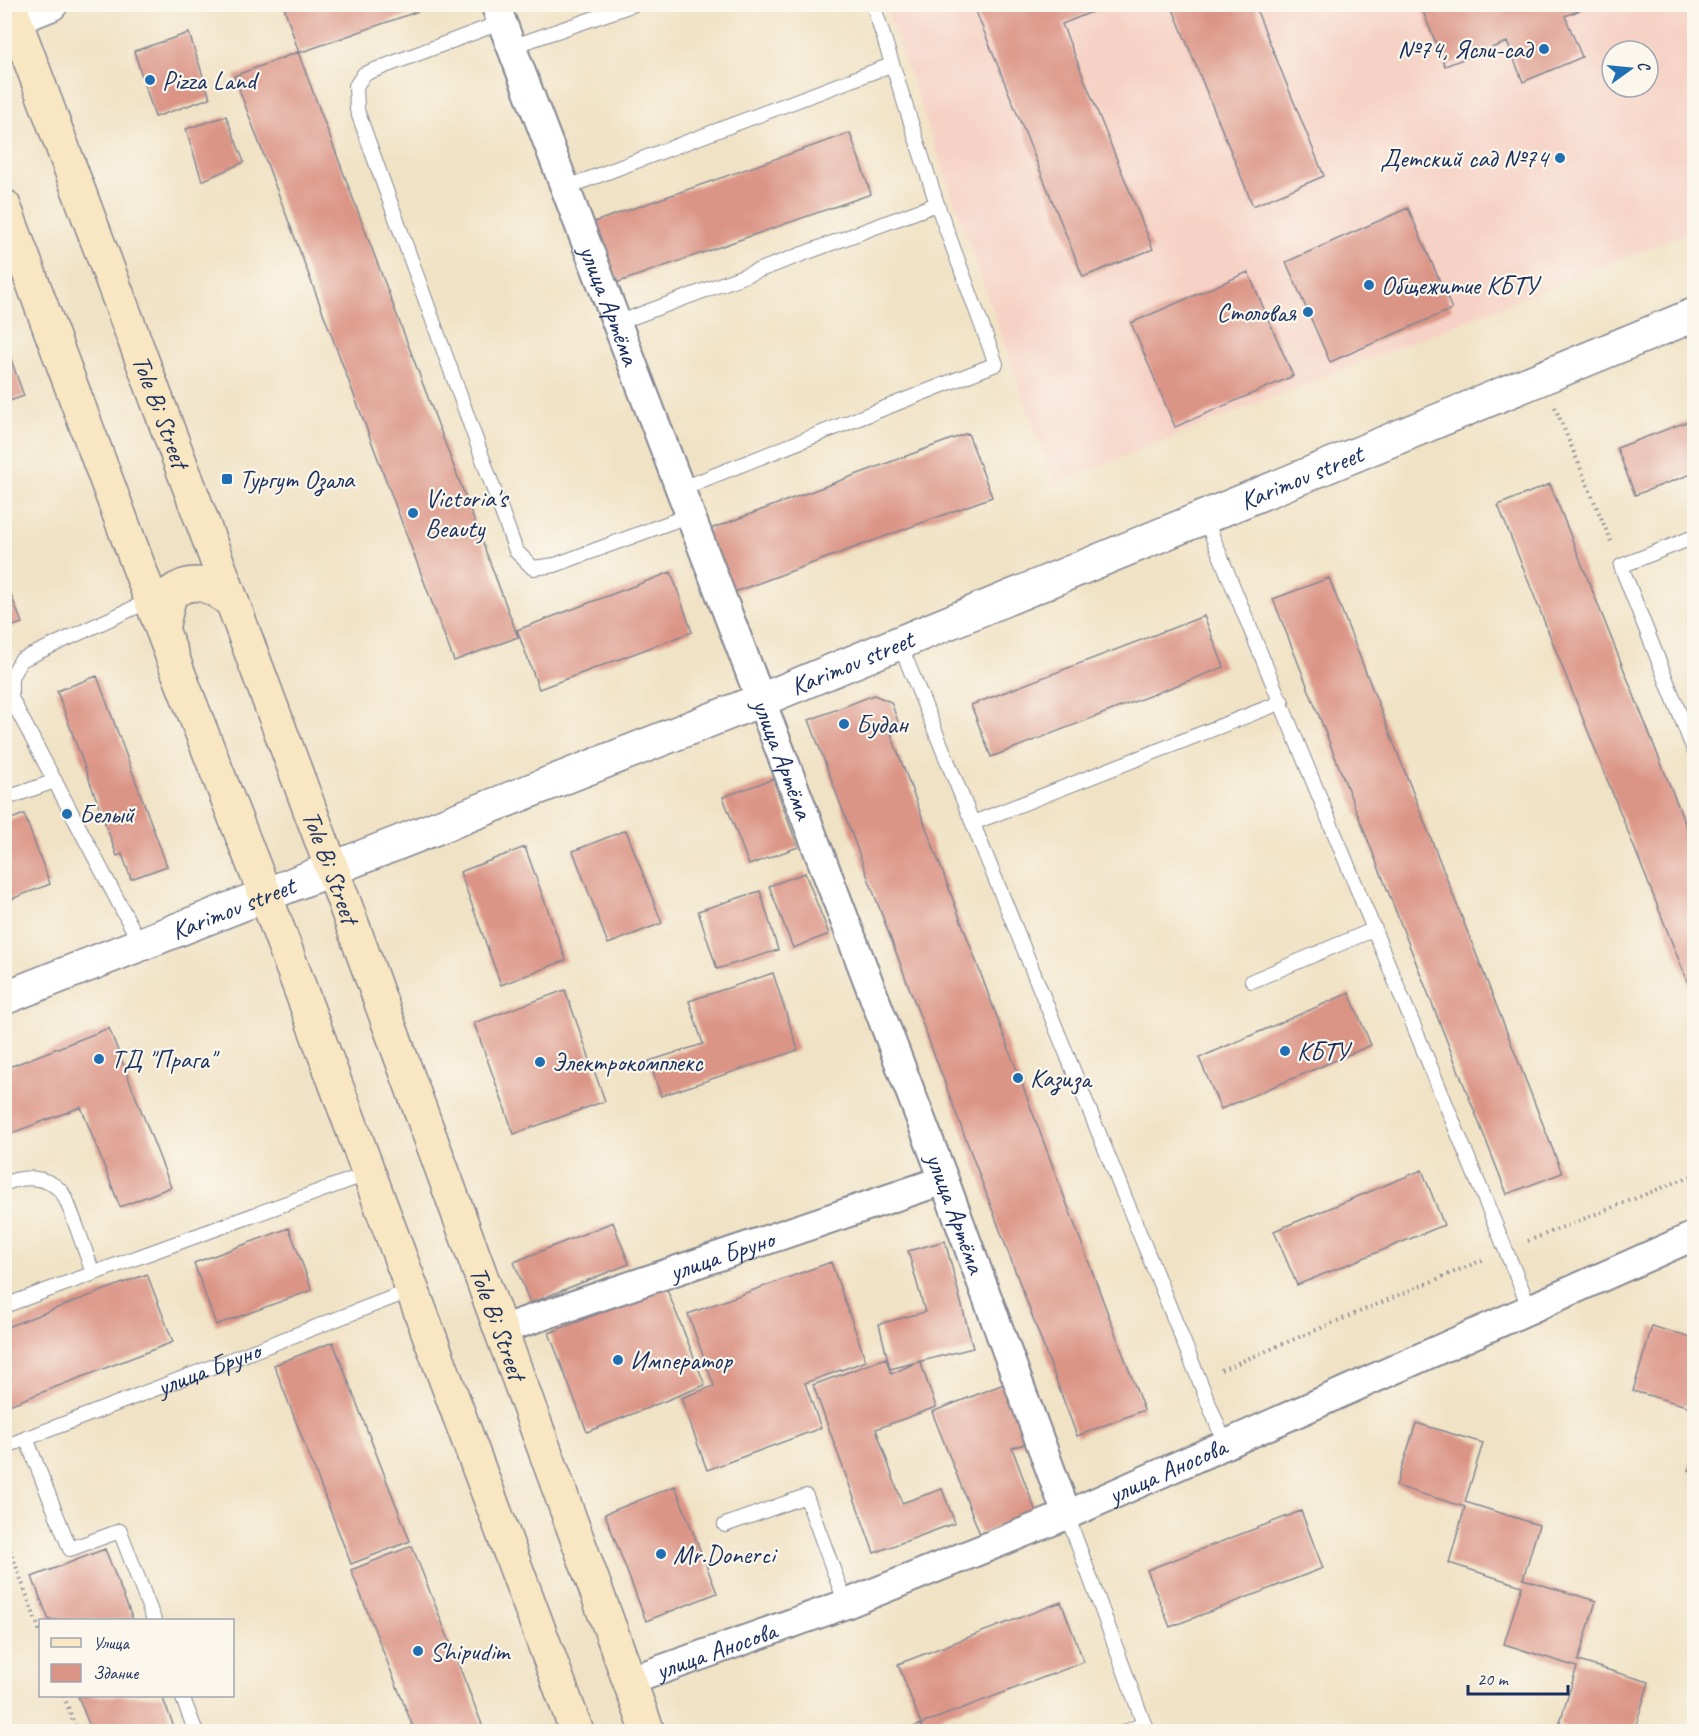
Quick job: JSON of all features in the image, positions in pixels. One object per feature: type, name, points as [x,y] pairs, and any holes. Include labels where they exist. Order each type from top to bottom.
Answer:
[{"type":"main road","name":"Tole Bi Street","points":[[9,16],[332,869],[648,1731]]},
{"type":"main road","points":[[4,206],[157,615],[266,897],[577,1731]]},
{"type":"main road","points":[[157,615],[170,594],[180,587],[201,585],[212,587],[231,602]]},
{"type":"street","points":[[9,16],[51,4]]},
{"type":"street","name":"улица Артёма","points":[[503,25],[944,1180],[1067,1515]]},
{"type":"street","name":"Karimov street","points":[[4,998],[266,897],[761,700],[1695,315]]},
{"type":"street","name":"улица Бруно","points":[[500,1330],[944,1180]]},
{"type":"street","name":"улица Аносова","points":[[629,1681],[846,1604],[1067,1515],[1695,1236]]},
{"type":"lane","points":[[635,4],[503,25],[364,74],[356,86],[357,110],[516,551],[533,568],[555,565],[685,502],[996,364],[937,204],[873,4]]},
{"type":"lane","points":[[565,188],[891,65]]},
{"type":"lane","points":[[617,323],[937,204]]},
{"type":"lane","points":[[1204,516],[1530,1309]]},
{"type":"lane","points":[[1695,537],[1621,566],[1695,750]]},
{"type":"lane","points":[[141,945],[11,698],[11,677],[21,660],[157,615]]},
{"type":"lane","points":[[899,642],[1226,1446]]},
{"type":"lane","points":[[973,823],[1282,702]]},
{"type":"lane","points":[[4,799],[55,781]]},
{"type":"lane","points":[[1252,981],[1375,929]]},
{"type":"lane","points":[[4,1305],[369,1173]]},
{"type":"lane","points":[[4,1184],[20,1177],[42,1179],[62,1191],[93,1273]]},
{"type":"lane","name":"улица Бруно","points":[[4,1447],[412,1290]]},
{"type":"lane","points":[[26,1438],[70,1549],[120,1531],[154,1619]]},
{"type":"lane","points":[[725,1525],[806,1496],[846,1604]]},
{"type":"lane","points":[[1067,1515],[1146,1728],[1125,1731]]},
{"type":"lane","points":[[183,1697],[196,1731]]},
{"type":"path","points":[[1543,376],[1621,566]]},
{"type":"path","points":[[1199,1380],[1506,1250],[1695,1175]]},
{"type":"path","points":[[4,1533],[39,1629]]},
{"type":"path","points":[[65,1697],[77,1731]]},
{"type":"shaded area","points":[[885,5],[1694,5],[1694,230],[1054,484]]},
{"type":"building","points":[[283,4],[436,4],[436,5],[299,53]]},
{"type":"building","points":[[973,4],[1112,4],[1062,24],[1153,249],[1083,277]]},
{"type":"building","points":[[1171,4],[1254,4],[1324,176],[1253,206]]},
{"type":"building","name":"№74, Ясли-сад","points":[[1433,4],[1593,5],[1565,16],[1582,57],[1523,82],[1507,42],[1445,66],[1422,9]]},
{"type":"building","points":[[189,33],[210,98],[155,117],[134,51]]},
{"type":"building","points":[[298,52],[518,637],[454,661],[234,76]]},
{"type":"building","points":[[226,116],[244,162],[202,181],[186,129]]},
{"type":"building","points":[[850,133],[871,194],[616,283],[594,222]]},
{"type":"building","name":"Общежитие КБТУ","points":[[1408,208],[1452,309],[1330,362],[1286,262]]},
{"type":"building","points":[[1248,272],[1293,376],[1175,427],[1131,323]]},
{"type":"building","points":[[4,340],[24,396],[4,403]]},
{"type":"building","points":[[1694,419],[1694,473],[1635,495],[1617,448]]},
{"type":"building","points":[[968,433],[992,497],[729,594],[705,531]]},
{"type":"building","points":[[1550,484],[1694,846],[1694,998],[1498,505]]},
{"type":"building","points":[[671,572],[692,632],[539,689],[517,630]]},
{"type":"building","points":[[4,577],[22,623],[4,629]]},
{"type":"building","points":[[1329,578],[1562,1173],[1507,1194],[1273,599]]},
{"type":"building","points":[[1204,616],[1224,667],[991,757],[971,705]]},
{"type":"building","points":[[97,676],[167,866],[131,879],[122,854],[117,856],[57,691]]},
{"type":"building","points":[[874,695],[891,702],[901,730],[891,734],[1144,1410],[1077,1436],[809,720]]},
{"type":"building","points":[[773,779],[798,847],[749,865],[723,797]]},
{"type":"building","points":[[24,814],[50,884],[4,902],[4,822]]},
{"type":"building","points":[[626,830],[662,923],[608,944],[573,851]]},
{"type":"building","points":[[525,847],[566,960],[501,985],[460,872]]},
{"type":"building","points":[[805,873],[829,934],[793,948],[769,886]]},
{"type":"building","points":[[760,891],[778,950],[717,969],[698,911]]},
{"type":"building","points":[[773,973],[798,1050],[661,1096],[649,1061],[703,1044],[689,1001]]},
{"type":"building","name":"Электрокомплекс","points":[[565,990],[605,1101],[514,1134],[474,1023]]},
{"type":"building","name":"КБТУ","points":[[1349,993],[1371,1045],[1221,1109],[1199,1058]]},
{"type":"building","points":[[109,1028],[171,1187],[120,1207],[81,1107],[4,1136],[4,1069]]},
{"type":"building","points":[[1422,1170],[1444,1225],[1297,1285],[1274,1231]]},
{"type":"building","points":[[613,1222],[629,1264],[530,1303],[514,1262]]},
{"type":"building","points":[[289,1228],[312,1290],[216,1325],[194,1263]]},
{"type":"building","points":[[945,1241],[973,1348],[890,1369],[879,1324],[925,1312],[908,1251]]},
{"type":"building","points":[[831,1262],[866,1361],[805,1383],[821,1428],[707,1470],[681,1398],[714,1386],[688,1314]]},
{"type":"building","points":[[147,1274],[173,1342],[4,1407],[4,1328]]},
{"type":"building","points":[[666,1287],[705,1385],[587,1432],[549,1333]]},
{"type":"building","points":[[1652,1326],[1694,1339],[1694,1408],[1633,1391]]},
{"type":"building","points":[[333,1342],[410,1541],[351,1564],[274,1365]]},
{"type":"building","points":[[886,1358],[891,1374],[920,1361],[936,1407],[876,1429],[902,1503],[942,1489],[955,1523],[874,1553],[813,1385]]},
{"type":"building","points":[[1004,1384],[1027,1443],[1012,1448],[1036,1512],[980,1534],[932,1412]]},
{"type":"building","points":[[1416,1423],[1483,1443],[1465,1502],[1539,1525],[1523,1579],[1596,1601],[1578,1661],[1649,1682],[1634,1732],[1580,1732],[1559,1725],[1577,1667],[1504,1644],[1522,1586],[1449,1563],[1465,1507],[1396,1486]]},
{"type":"building","points":[[1694,1452],[1694,1472],[1689,1470]]},
{"type":"building","name":"Mr.Donerci","points":[[675,1486],[717,1593],[646,1621],[605,1514]]},
{"type":"building","points":[[1301,1511],[1323,1568],[1170,1627],[1147,1570]]},
{"type":"building","name":"Shipudim","points":[[412,1546],[485,1732],[415,1732],[351,1570]]},
{"type":"building","points":[[105,1549],[133,1619],[49,1619],[32,1577]]},
{"type":"building","points":[[1061,1602],[1084,1662],[921,1724],[898,1664]]},
{"type":"building","points":[[78,1697],[162,1697],[176,1732],[92,1732]]},
{"type":"building","points":[[921,1724],[923,1732],[903,1732],[903,1731]]},
{"type":"place","name":"№74, Ясли-сад","points":[[1544,49]]},
{"type":"place","name":"Pizza Land","points":[[150,80]]},
{"type":"place","name":"Детский сад №74","points":[[1560,158]]},
{"type":"place","name":"Общежитие КБТУ","points":[[1369,285]]},
{"type":"place","name":"Столовая","points":[[1308,312]]},
{"type":"place","name":"Тургут Озала","points":[[227,479]]},
{"type":"place","name":"Victoria's Beauty","points":[[413,513]]},
{"type":"place","name":"Будан","points":[[844,724]]},
{"type":"place","name":"Белый","points":[[67,814]]},
{"type":"place","name":"КБТУ","points":[[1285,1051]]},
{"type":"place","name":"ТД \"Прага\"","points":[[99,1059]]},
{"type":"place","name":"Электрокомплекс","points":[[540,1062]]},
{"type":"place","name":"Казиза","points":[[1018,1078]]},
{"type":"place","name":"Император","points":[[618,1360]]},
{"type":"place","name":"Mr.Donerci","points":[[661,1554]]},
{"type":"place","name":"Shipudim","points":[[418,1651]]}]
